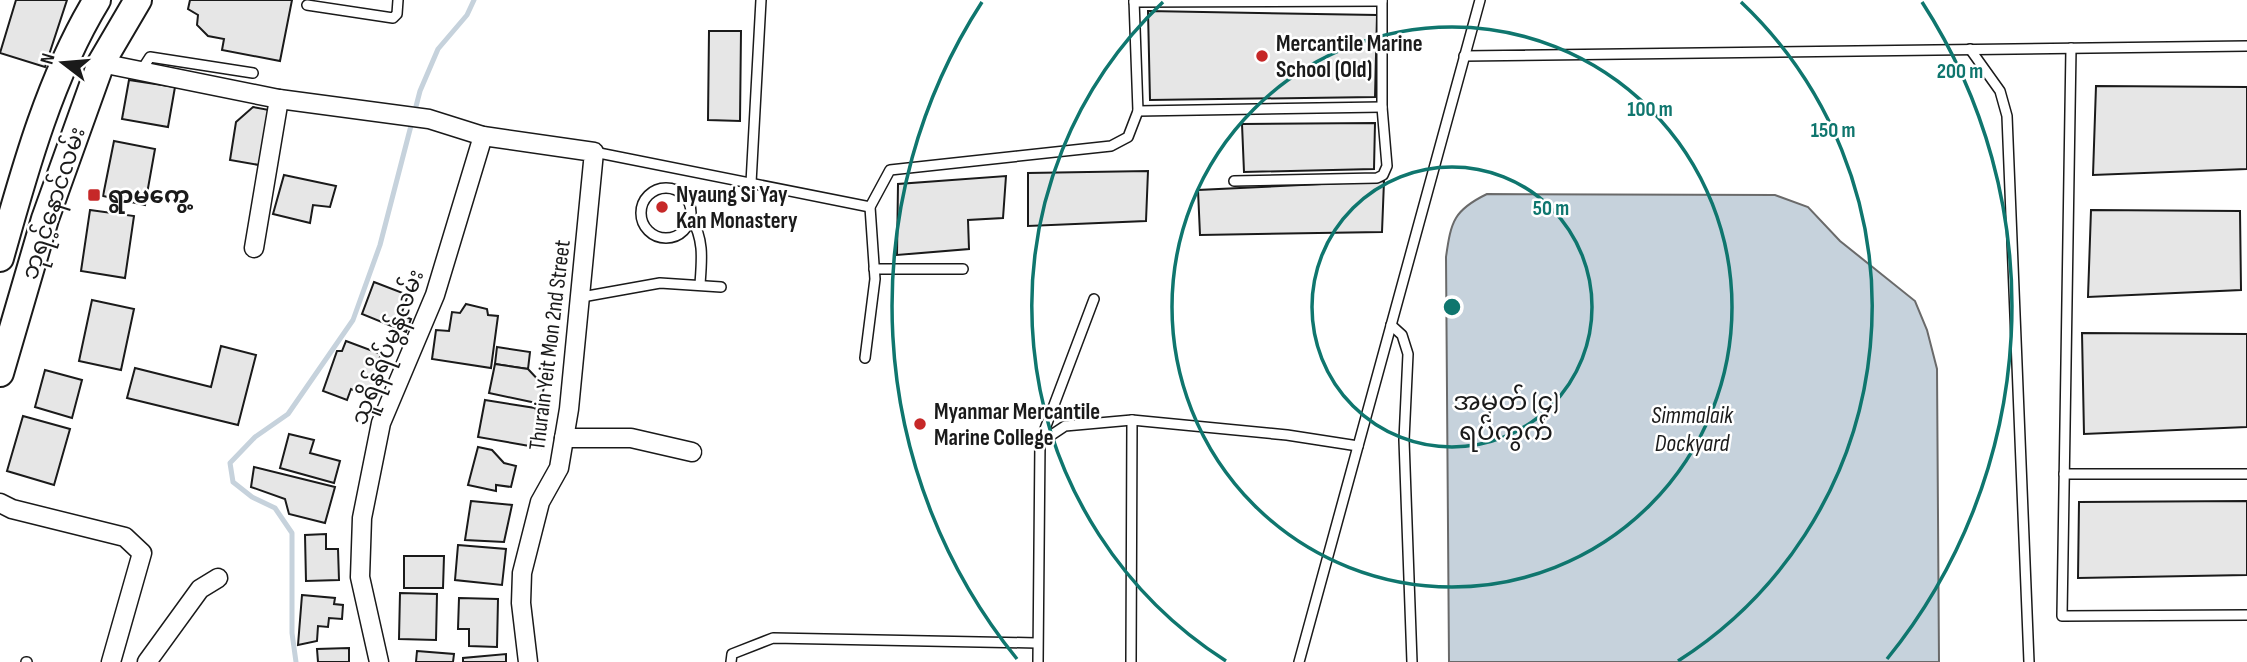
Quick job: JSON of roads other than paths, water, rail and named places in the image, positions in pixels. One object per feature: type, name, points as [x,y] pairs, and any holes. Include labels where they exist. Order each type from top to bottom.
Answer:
[{"type":"main road","name":"ဘုရင့်နောင်လမ်း","points":[[2,245],[49,104],[71,50],[97,0]]},
{"type":"main road","name":"ဘုရင့်နောင်လမ်း","points":[[0,373],[5,336],[101,63],[138,0]]},
{"type":"main road","points":[[71,50],[101,63]]},
{"type":"main road","points":[[2,245],[35,254]]},
{"type":"street","points":[[101,63],[279,99],[429,119],[482,136],[594,152]]},
{"type":"street","points":[[254,248],[279,99]]},
{"type":"street","name":"သူရိန်ရိပ်မွန်လမ်း","points":[[379,662],[359,577],[364,504],[381,423],[435,295],[482,136]]},
{"type":"street","name":"Thurain Yeit Mon 2nd Street","points":[[528,662],[521,603],[522,573],[540,502],[559,468],[582,298],[594,152]]},
{"type":"street","points":[[564,438],[632,438],[692,452]]},
{"type":"street","points":[[0,503],[12,509],[125,537],[142,553],[111,662]]},
{"type":"street","points":[[147,662],[200,589],[218,578]]},
{"type":"lane","points":[[307,5],[393,18],[397,14],[398,0]]},
{"type":"lane","points":[[751,183],[761,0]]},
{"type":"lane","points":[[865,358],[874,270],[870,207],[890,170],[1111,146],[1128,137],[1138,111],[1134,1],[1382,0],[1382,107],[1387,166],[1383,174],[1377,178],[1234,181]]},
{"type":"lane","points":[[1299,662],[1480,0]]},
{"type":"lane","points":[[1464,56],[2247,46]]},
{"type":"lane","points":[[2071,48],[2062,616],[2247,615]]},
{"type":"lane","points":[[1970,49],[2000,91],[2007,116],[2029,662]]},
{"type":"lane","points":[[140,72],[149,57],[253,73]]},
{"type":"lane","points":[[1138,111],[1382,107]]},
{"type":"lane","points":[[594,152],[870,207]]},
{"type":"lane","points":[[691,217],[681,233],[662,238],[646,228],[641,209],[652,192],[670,188],[687,198],[703,249],[699,284]]},
{"type":"lane","points":[[874,270],[963,269]]},
{"type":"lane","points":[[582,298],[660,283],[721,287]]},
{"type":"lane","points":[[1038,662],[1040,442],[1094,299]]},
{"type":"lane","points":[[1391,325],[1402,335],[1408,354],[1404,440],[1412,662]]},
{"type":"lane","points":[[1040,442],[1065,426],[1132,420],[1287,435],[1359,446]]},
{"type":"lane","points":[[1131,662],[1132,420]]},
{"type":"lane","points":[[2064,474],[2247,474]]},
{"type":"lane","points":[[731,662],[732,654],[774,638],[1037,643]]},
{"type":"water","name":"Simmalaik Dockyard","points":[[1487,194],[1775,195],[1808,207],[1840,241],[1915,301],[1927,330],[1937,369],[1939,662],[1449,662],[1446,257],[1452,225],[1456,218],[1467,206]]},
{"type":"waterway","points":[[296,662],[292,633],[292,533],[275,508],[252,497],[233,482],[230,463],[255,437],[288,414],[353,320],[380,245],[420,91],[438,49],[467,15],[474,0]]},
{"type":"place","name":"Mercantile Marine School (Old)","points":[[1262,56]]},
{"type":"place","name":"ရွာမကွေ့","points":[[94,195]]},
{"type":"place","name":"Nyaung Si Yay Kan Monastery","points":[[662,207]]},
{"type":"place","name":"Myanmar Mercantile Marine College","points":[[920,424]]},
{"type":"district","name":"အမှတ် (၄) ရပ်ကွက်","points":[[1506,416]]}]
